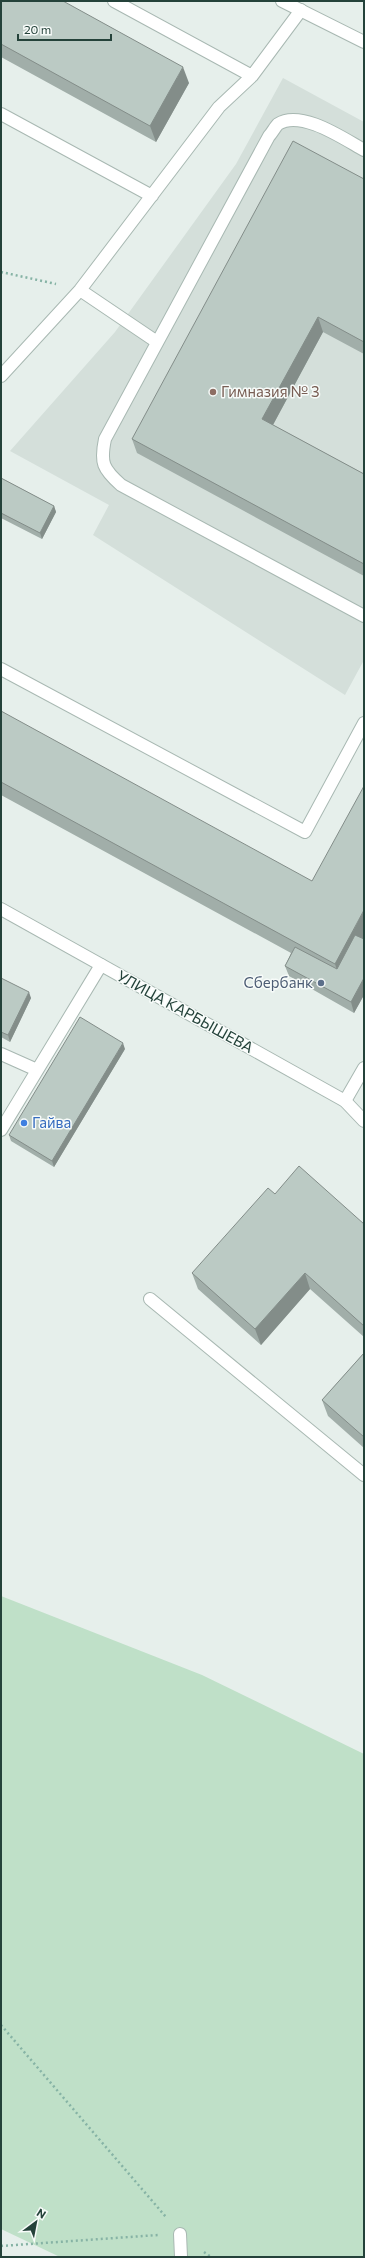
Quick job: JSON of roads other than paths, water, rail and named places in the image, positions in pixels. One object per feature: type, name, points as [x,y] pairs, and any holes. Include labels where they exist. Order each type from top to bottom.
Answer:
[{"type":"street","points":[[114,1],[252,76]]},
{"type":"street","points":[[282,1],[364,42]]},
{"type":"street","points":[[1,376],[80,290],[219,107],[252,76],[301,10]]},
{"type":"street","points":[[1,114],[152,196]]},
{"type":"street","points":[[364,150],[316,124],[294,119],[279,124],[269,136],[157,342],[105,439],[101,456],[106,471],[121,485],[364,616]]},
{"type":"street","points":[[80,290],[157,342]]},
{"type":"street","points":[[1,669],[304,832],[364,723]]},
{"type":"street","name":"УЛИЦА КАРБЫШЕВА","points":[[1,909],[345,1101],[364,1121]]},
{"type":"street","points":[[1,1130],[101,965]]},
{"type":"street","points":[[1,1054],[37,1070]]},
{"type":"street","points":[[345,1101],[364,1068]]},
{"type":"street","points":[[150,1299],[364,1475]]},
{"type":"street","points":[[180,2234],[182,2257]]},
{"type":"place","name":"Гимназия № 3","points":[[213,392]]},
{"type":"place","name":"Сбербанк","points":[[321,983]]},
{"type":"place","name":"Гайва","points":[[24,1123]]}]
